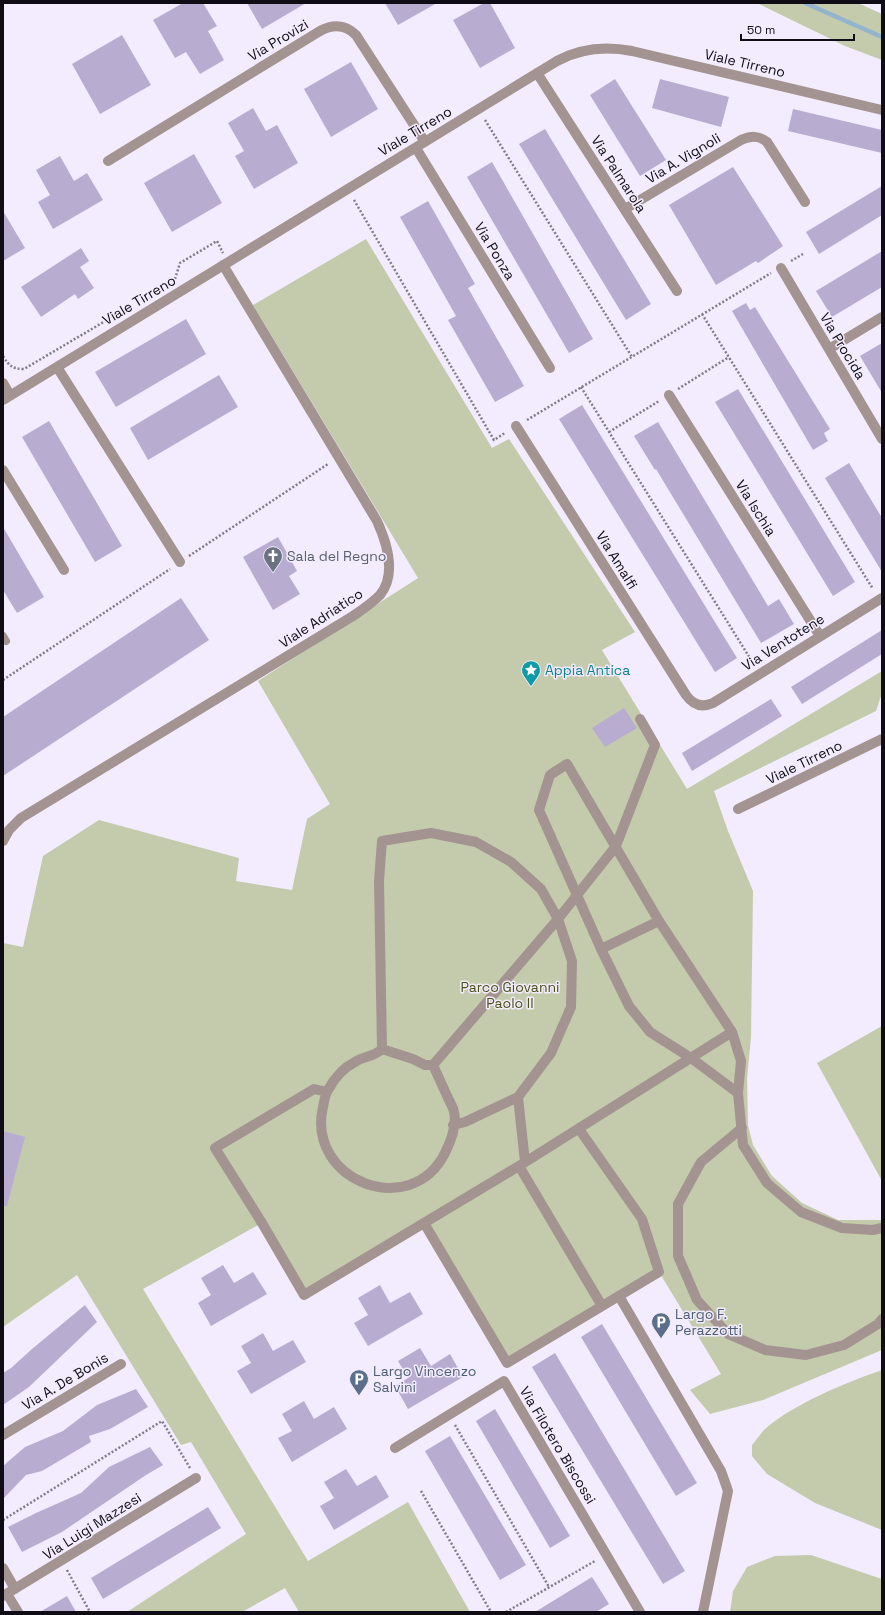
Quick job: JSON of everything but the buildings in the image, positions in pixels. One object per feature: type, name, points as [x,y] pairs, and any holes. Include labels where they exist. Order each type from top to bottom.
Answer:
[{"type":"street","name":"Via Provizi","points":[[108,160],[320,31],[333,26],[345,27],[356,35],[425,142]]},
{"type":"street","name":"Viale Tirreno","points":[[7,398],[537,73],[576,53],[595,49],[616,48],[882,110]]},
{"type":"street","name":"Via Palmarola","points":[[537,73],[677,291]]},
{"type":"street","name":"Via A. Vignoli","points":[[625,209],[750,136],[757,136],[764,140],[770,147],[804,202]]},
{"type":"street","name":"Via Ponza","points":[[416,148],[550,368]]},
{"type":"street","name":"Viale Adriatico","points":[[3,841],[9,830],[21,818],[353,616],[374,600],[386,585],[389,568],[388,555],[382,534],[374,515],[226,264]]},
{"type":"street","name":"Via Procida","points":[[780,268],[882,439]]},
{"type":"street","points":[[829,349],[882,317]]},
{"type":"street","points":[[57,366],[180,562]]},
{"type":"street","points":[[3,383],[7,398]]},
{"type":"street","name":"Via Ischia","points":[[669,395],[820,636]]},
{"type":"street","name":"Via Amalfi","points":[[516,426],[686,696],[691,702],[698,705]]},
{"type":"street","points":[[3,470],[64,570]]},
{"type":"street","name":"Via Ventotene","points":[[698,705],[706,706],[713,702],[881,599]]},
{"type":"street","points":[[382,1049],[413,1059],[425,1065],[433,1065],[578,895],[616,846],[655,745],[640,719]]},
{"type":"street","name":"Viale Tirreno","points":[[738,809],[882,739]]},
{"type":"street","points":[[738,1093],[691,1058],[650,1032],[629,1006],[601,949],[539,810],[550,775],[567,764],[659,922],[732,1032],[741,1061],[738,1093],[743,1145],[767,1183],[801,1212],[842,1228],[873,1230],[882,1228]]},
{"type":"street","points":[[433,1065],[454,1112],[453,1125],[453,1138],[440,1164],[424,1178],[406,1186],[381,1188],[356,1181],[334,1162],[322,1139],[320,1121],[327,1092],[338,1076],[355,1061],[377,1054],[382,1049],[379,881],[382,841],[431,834],[476,842],[511,862],[541,889],[558,919],[572,961],[571,1007],[551,1053],[518,1097],[465,1122],[453,1125]]},
{"type":"street","points":[[601,949],[659,922]]},
{"type":"street","points":[[327,1092],[314,1089],[215,1148],[262,1223],[304,1295],[522,1164],[732,1032]]},
{"type":"street","points":[[518,1097],[522,1164],[602,1306]]},
{"type":"street","points":[[424,1223],[507,1363],[659,1272],[642,1219],[579,1128]]},
{"type":"street","points":[[742,1128],[700,1162],[678,1204],[678,1256],[697,1300],[728,1334],[765,1350],[806,1355],[844,1345],[878,1324],[882,1319]]},
{"type":"street","points":[[619,1296],[721,1471],[728,1491],[703,1612]]},
{"type":"street","name":"Via A. De Bonis","points":[[3,1435],[121,1364]]},
{"type":"street","name":"Via Filotero Biscossi","points":[[395,1448],[504,1381],[640,1612]]},
{"type":"street","name":"Via Luigi Mazzesi","points":[[8,1593],[196,1478]]},
{"type":"street","points":[[3,1568],[8,1593],[18,1612]]},
{"type":"path","points":[[479,109],[632,357]]},
{"type":"path","points":[[348,189],[494,440],[803,254]]},
{"type":"path","points":[[170,282],[175,279],[180,263],[217,241],[226,264]]},
{"type":"path","points":[[3,356],[8,365],[16,369],[24,369],[125,309]]},
{"type":"path","points":[[702,314],[881,599]]},
{"type":"path","points":[[582,387],[759,673]]},
{"type":"path","points":[[449,1415],[549,1587]]},
{"type":"path","points":[[3,1520],[162,1421],[196,1478]]},
{"type":"path","points":[[421,1491],[490,1612]]},
{"type":"path","points":[[506,1612],[606,1554]]},
{"type":"path","points":[[62,1561],[90,1612]]},
{"type":"green space","points":[[757,3],[858,3],[882,14],[882,60],[845,46]]},
{"type":"green space","name":"Parco Giovanni Paolo II","points":[[366,239],[492,448],[509,439],[635,632],[602,650],[687,789],[882,671],[882,693],[876,711],[714,791],[728,831],[753,891],[751,1037],[747,1079],[748,1125],[753,1145],[772,1176],[802,1203],[838,1220],[882,1220],[882,1350],[763,1400],[710,1414],[690,1390],[721,1374],[659,1272],[507,1363],[424,1223],[304,1295],[262,1223],[143,1289],[308,1561],[408,1502],[470,1612],[299,1612],[285,1588],[242,1612],[127,1612],[246,1534],[191,1442],[181,1445],[77,1275],[3,1327],[3,943],[23,947],[43,856],[99,820],[239,858],[236,881],[292,890],[307,819],[330,804],[258,681],[418,578],[253,305]]},
{"type":"green space","points":[[882,1026],[882,1181],[817,1063]]},
{"type":"green space","points":[[882,1370],[882,1530],[815,1503],[767,1474],[752,1456],[752,1445],[764,1430],[775,1421],[804,1403],[836,1388]]},
{"type":"green space","points":[[811,1555],[882,1579],[882,1612],[730,1612],[733,1591],[747,1567],[775,1556]]},
{"type":"waterway","points":[[805,3],[882,37]]},
{"type":"place","name":"Sala del Regno","points":[[273,573]]},
{"type":"place","name":"Appia Antica","points":[[531,687]]},
{"type":"place","name":"Largo F. Perazzotti","points":[[661,1339]]},
{"type":"place","name":"Largo Vincenzo Salvini","points":[[359,1396]]}]
